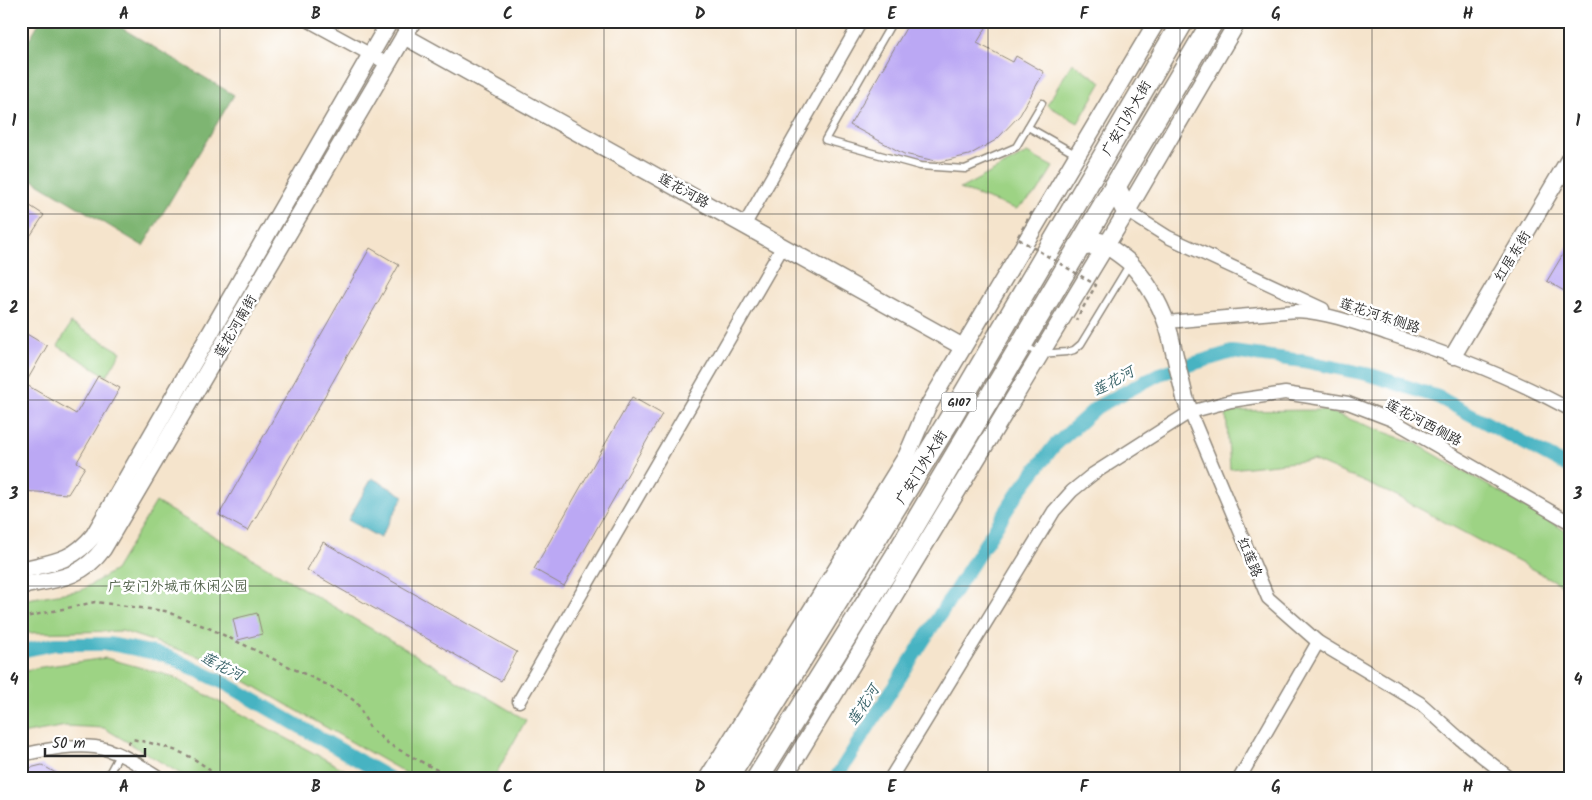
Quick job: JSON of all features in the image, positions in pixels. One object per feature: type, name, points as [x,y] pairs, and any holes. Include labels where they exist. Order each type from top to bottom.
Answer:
[{"type":"highway","name":"广安门外大街","points":[[727,779],[948,422],[1183,21]]},
{"type":"highway","name":"广安门外大街","points":[[758,779],[896,556],[1030,349],[1081,245],[1213,21]]},
{"type":"highway","points":[[1115,187],[1126,211]]},
{"type":"highway","points":[[1081,245],[1097,243],[1106,245]]},
{"type":"street","points":[[309,21],[370,56],[388,64]]},
{"type":"street","name":"莲花河南街","points":[[21,570],[63,560],[82,550],[94,535],[390,21]]},
{"type":"street","name":"莲花河南街","points":[[21,586],[75,574],[89,566],[104,549],[413,21]]},
{"type":"street","points":[[745,224],[861,21]]},
{"type":"street","name":"广安门外大街","points":[[707,779],[907,455],[927,408],[1157,21]]},
{"type":"street","name":"广安门外大街","points":[[783,779],[910,570],[1030,349],[1106,245],[1238,21]]},
{"type":"street","name":"莲花河路","points":[[404,36],[963,347]]},
{"type":"street","points":[[1195,51],[1214,62]]},
{"type":"street","name":"红居东街","points":[[1453,356],[1571,156]]},
{"type":"street","points":[[1126,211],[1168,237],[1338,317]]},
{"type":"street","name":"红莲路","points":[[1106,245],[1130,264],[1156,302],[1168,328],[1187,405],[1268,598],[1318,642],[1420,703],[1459,738],[1511,779]]},
{"type":"street","points":[[520,701],[783,246]]},
{"type":"street","name":"莲花河东侧路","points":[[1168,328],[1296,311],[1318,312],[1453,356],[1534,390],[1571,410]]},
{"type":"street","name":"莲花河西侧路","points":[[890,779],[1054,511],[1072,491],[1093,474],[1187,405],[1285,394],[1348,403],[1392,420],[1571,523]]},
{"type":"street","points":[[1239,779],[1318,642]]},
{"type":"street","points":[[21,754],[60,747],[96,747],[119,755],[162,779]]},
{"type":"lane","points":[[892,21],[825,140],[920,166],[965,170],[1016,147],[1042,103]]},
{"type":"lane","points":[[1028,127],[1078,155]]},
{"type":"lane","points":[[1030,349],[1067,352],[1074,350],[1082,344],[1130,264]]},
{"type":"lane","points":[[106,779],[119,755]]},
{"type":"path","points":[[1032,212],[1017,238],[1096,285],[1076,320]]},
{"type":"path","points":[[21,618],[95,602],[165,611],[211,629],[344,693],[356,703],[370,728],[390,745],[454,779]]},
{"type":"path","points":[[119,755],[132,739],[148,742],[186,753],[207,766],[218,779]]},
{"type":"green space","points":[[40,21],[110,21],[234,95],[143,246],[21,173],[21,53]]},
{"type":"green space","points":[[1072,63],[1102,82],[1078,123],[1047,105]]},
{"type":"green space","points":[[1027,153],[1053,167],[1038,192],[1016,209],[960,189]]},
{"type":"green space","points":[[71,323],[121,352],[107,376],[58,346]]},
{"type":"green space","points":[[1325,410],[1417,444],[1571,534],[1571,590],[1394,495],[1313,460],[1230,469],[1226,411]]},
{"type":"green space","name":"广安门外城市休闲公园","points":[[156,502],[526,720],[493,779],[416,779],[207,659],[122,631],[21,633],[21,600],[82,590],[115,570]]},
{"type":"green space","points":[[106,658],[171,676],[362,779],[189,779],[104,728],[66,726],[21,734],[21,673],[35,668]]},
{"type":"water","points":[[372,478],[404,496],[380,538],[348,520]]},
{"type":"building","points":[[910,21],[990,21],[977,43],[1013,62],[1016,56],[1044,72],[1020,115],[996,140],[969,155],[940,162],[904,154],[850,125]]},
{"type":"building","points":[[21,200],[44,215],[21,250]]},
{"type":"building","points":[[1571,241],[1571,295],[1547,281]]},
{"type":"building","points":[[370,248],[399,265],[248,531],[219,515]]},
{"type":"building","points":[[25,333],[47,346],[25,384],[76,414],[98,376],[120,388],[77,462],[85,467],[68,494],[21,491],[21,340]]},
{"type":"building","points":[[632,397],[662,414],[564,586],[534,569]]},
{"type":"building","points":[[323,542],[517,652],[501,681],[307,570]]},
{"type":"building","points":[[257,613],[262,634],[238,640],[233,619]]},
{"type":"building","points":[[42,765],[66,779],[21,779],[21,770]]},
{"type":"waterway","name":"莲花河","points":[[835,779],[1017,494],[1054,446],[1097,407],[1159,374],[1232,352],[1303,361],[1371,375],[1438,397],[1571,468]]},
{"type":"waterway","name":"莲花河","points":[[21,651],[55,644],[110,644],[165,655],[226,684],[391,779]]}]
